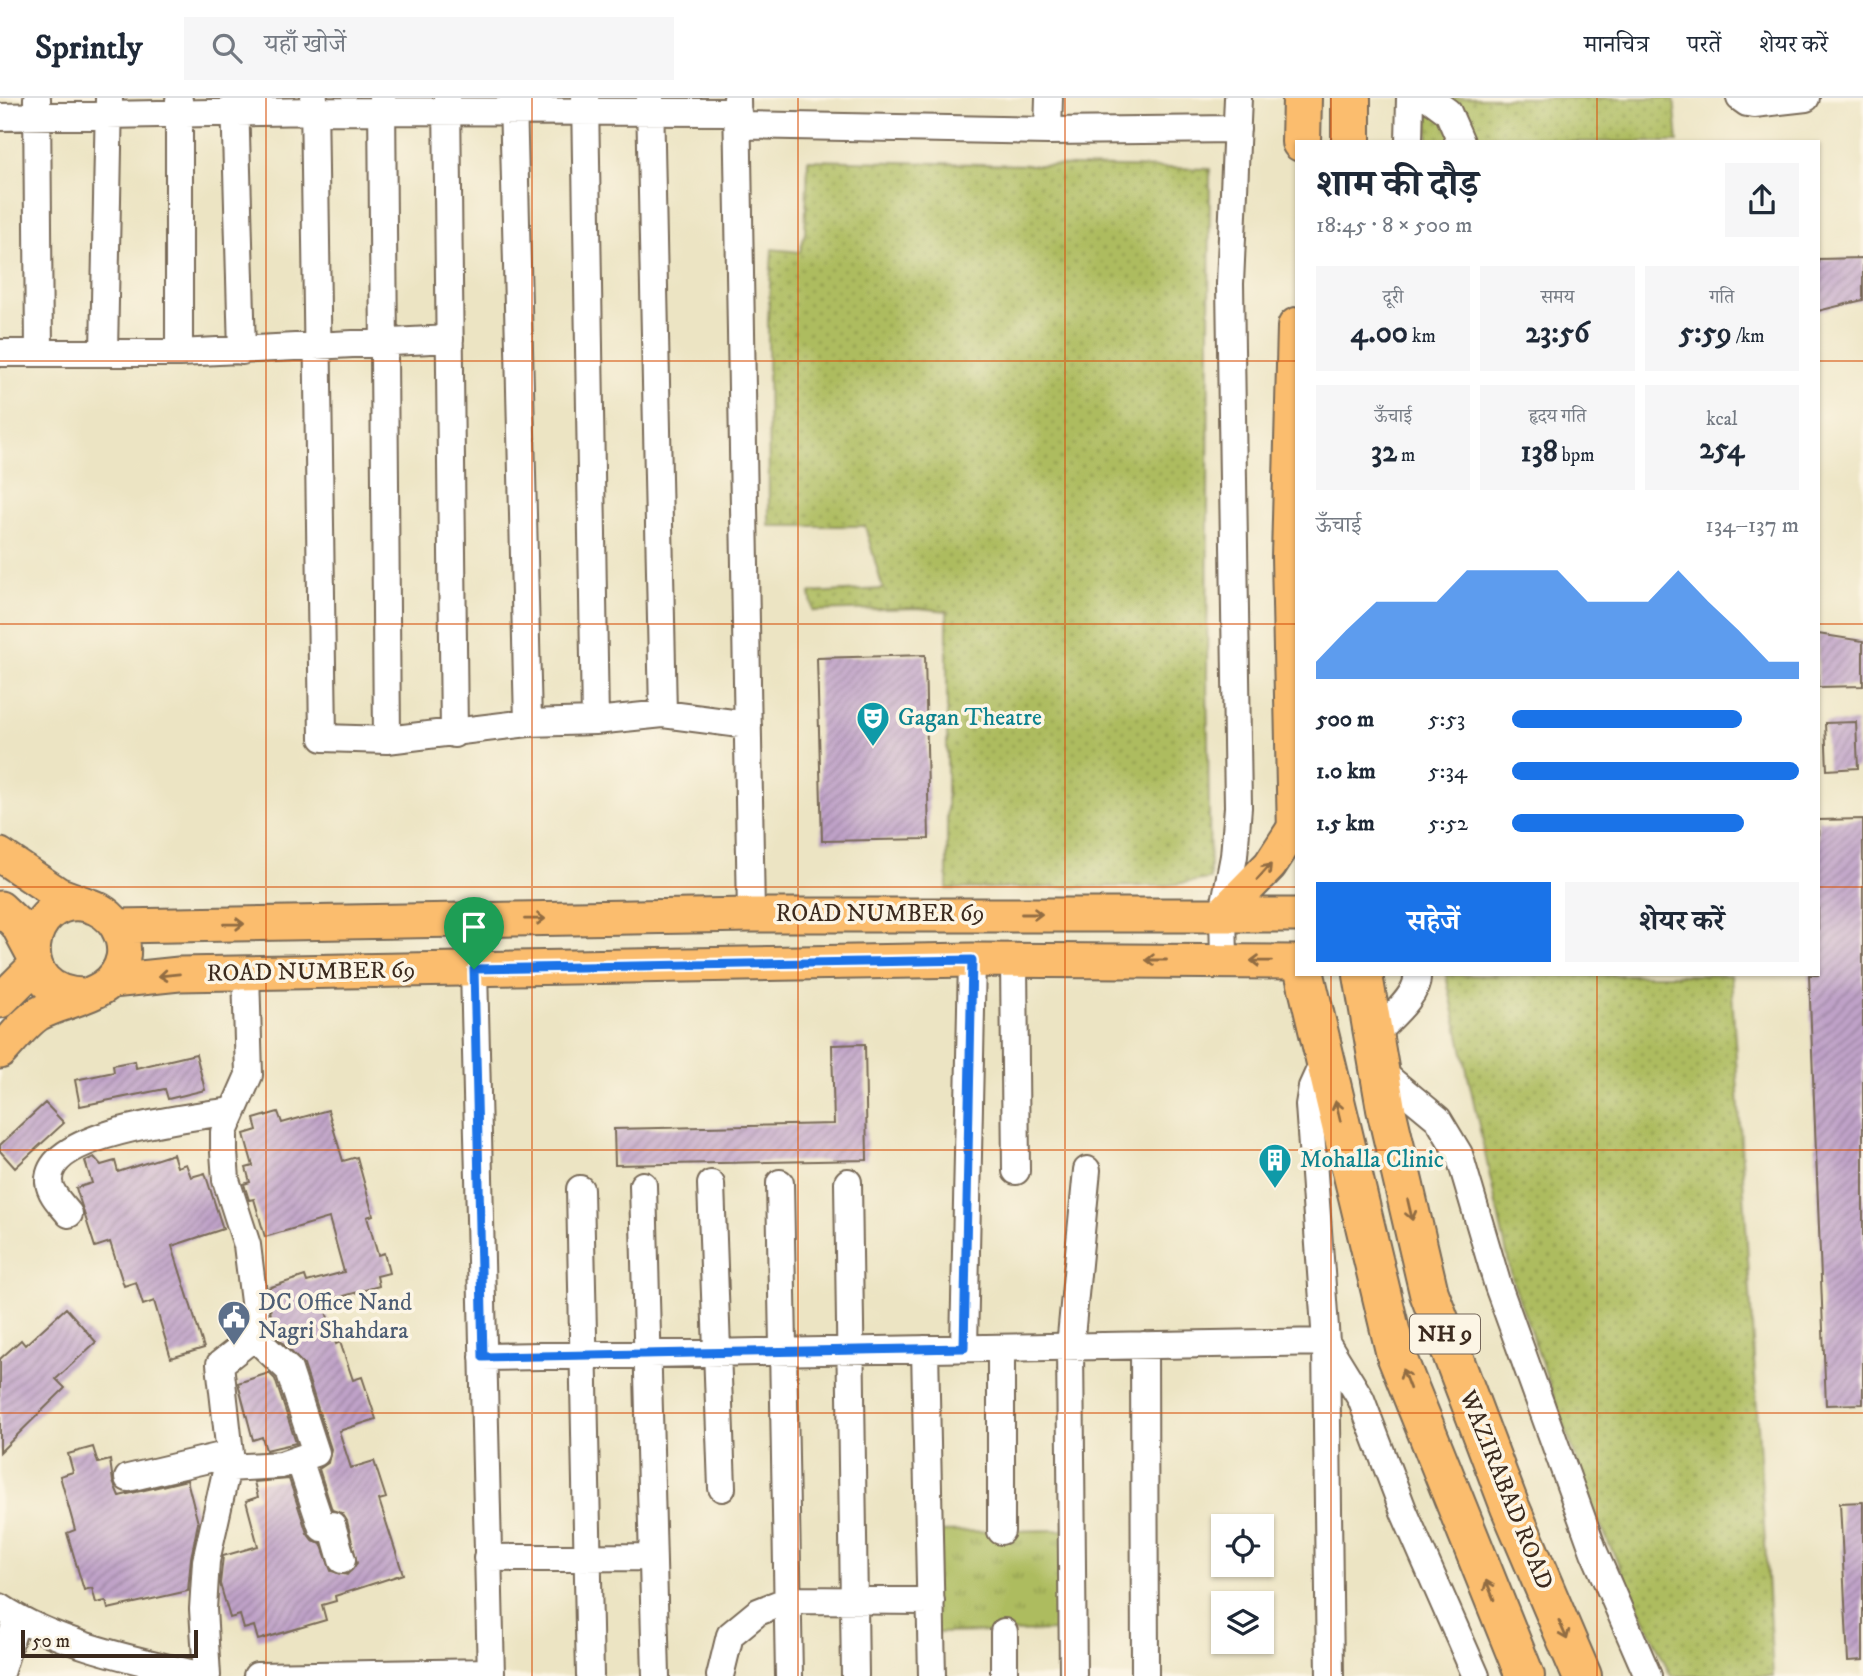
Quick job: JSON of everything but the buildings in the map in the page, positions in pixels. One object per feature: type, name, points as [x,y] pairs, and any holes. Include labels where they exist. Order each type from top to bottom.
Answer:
[{"type":"highway","points":[[1301,140],[1303,98]]},
{"type":"highway","points":[[1351,98],[1351,140]]},
{"type":"highway","points":[[1295,404],[1291,557],[1295,771]]},
{"type":"highway","name":"NH 9","points":[[1305,976],[1396,1355],[1525,1676]]},
{"type":"highway","name":"WAZIRABAD ROAD","points":[[1363,976],[1386,1109],[1429,1293],[1510,1507],[1582,1676]]},
{"type":"main road","points":[[1223,913],[1270,865],[1295,826]]},
{"type":"main road","points":[[0,855],[58,894],[107,917],[123,940],[124,955],[120,969],[99,988],[37,1015],[0,1052]]},
{"type":"main road","points":[[16,978],[48,915],[72,904],[107,917]]},
{"type":"main road","points":[[0,908],[17,924],[16,978]]},
{"type":"main road","name":"ROAD NUMBER 69","points":[[107,917],[1295,915]]},
{"type":"main road","name":"ROAD NUMBER 69","points":[[99,988],[179,974],[972,960],[1295,962]]},
{"type":"main road","points":[[16,978],[70,995],[99,988]]},
{"type":"street","points":[[1048,131],[1049,98]]},
{"type":"street","points":[[1224,960],[1223,913],[1234,856],[1238,807],[1230,284],[1238,98]]},
{"type":"street","points":[[1409,140],[1410,98]]},
{"type":"street","points":[[1429,98],[1448,112],[1460,140]]},
{"type":"street","points":[[1740,98],[1754,104],[1806,98]]},
{"type":"street","points":[[314,104],[323,738],[387,740],[528,723],[595,722],[663,714],[748,726]]},
{"type":"street","points":[[382,105],[387,740]]},
{"type":"street","points":[[447,105],[454,734]]},
{"type":"street","points":[[513,105],[528,723]]},
{"type":"street","points":[[585,105],[595,722]]},
{"type":"street","points":[[0,117],[38,107],[650,105],[1048,131],[1237,129]]},
{"type":"street","points":[[650,105],[663,714]]},
{"type":"street","points":[[104,352],[109,106]]},
{"type":"street","points":[[235,106],[242,351]]},
{"type":"street","points":[[38,107],[39,352]]},
{"type":"street","points":[[179,107],[179,354]]},
{"type":"street","points":[[738,112],[751,915]]},
{"type":"street","points":[[0,353],[179,354],[450,339]]},
{"type":"street","points":[[964,1348],[972,960]]},
{"type":"street","points":[[1014,961],[1016,1171]]},
{"type":"street","points":[[257,1676],[491,1674],[474,969]]},
{"type":"street","points":[[0,1673],[9,1613],[117,1656],[205,1676],[203,1609],[206,1561],[228,1461],[220,1364],[254,1337],[257,1326],[247,1245],[226,1180],[225,1132],[231,1111],[249,1075],[246,973]]},
{"type":"street","points":[[1375,1034],[1406,1000],[1418,976]]},
{"type":"street","points":[[1326,1056],[1312,1087],[1309,1105],[1326,1342],[1330,1676]]},
{"type":"street","points":[[1380,1072],[1438,1119],[1459,1154],[1507,1312],[1594,1552],[1648,1676]]},
{"type":"street","points":[[69,1214],[50,1190],[48,1179],[54,1166],[65,1155],[127,1127],[231,1111]]},
{"type":"street","points":[[1073,1676],[1070,1347],[1087,1170]]},
{"type":"street","points":[[780,1182],[789,1676]]},
{"type":"street","points":[[848,1182],[855,1676]]},
{"type":"street","points":[[711,1184],[722,1488]]},
{"type":"street","points":[[643,1185],[656,1676]]},
{"type":"street","points":[[580,1189],[590,1676]]},
{"type":"street","points":[[254,1337],[289,1370],[322,1528],[332,1525],[342,1560]]},
{"type":"street","points":[[483,1357],[1326,1342]]},
{"type":"street","points":[[1326,1342],[1362,1399],[1404,1512],[1476,1676]]},
{"type":"street","points":[[1144,1345],[1145,1676]]},
{"type":"street","points":[[1000,1348],[1001,1531]]},
{"type":"street","points":[[925,1349],[932,1676]]},
{"type":"street","points":[[128,1478],[228,1461],[281,1465],[308,1456]]},
{"type":"street","points":[[487,1559],[652,1557]]},
{"type":"street","points":[[720,1676],[730,1635],[758,1612],[788,1600],[932,1601]]},
{"type":"street","points":[[1004,1632],[1004,1676]]},
{"type":"green space","points":[[1429,98],[1674,98],[1678,140],[1428,140]]},
{"type":"green space","points":[[808,160],[1210,169],[1207,674],[1210,879],[1162,886],[947,889],[947,611],[918,608],[813,611],[810,593],[883,589],[865,526],[769,526],[768,321],[772,249],[800,252],[805,233]]},
{"type":"green space","points":[[1446,976],[1731,976],[1773,1676],[1671,1676],[1598,1520],[1513,1282]]},
{"type":"green space","points":[[1071,1530],[1072,1631],[932,1633],[931,1532]]},
{"type":"place","name":"Gagan Theatre","points":[[873,748]]},
{"type":"place","name":"Mohalla Clinic","points":[[1275,1190]]},
{"type":"place","name":"DC Office Nand Nagri Shahdara","points":[[234,1347]]},
{"type":"route","points":[[972,960],[964,1348],[483,1357],[474,969],[972,960]]}]
